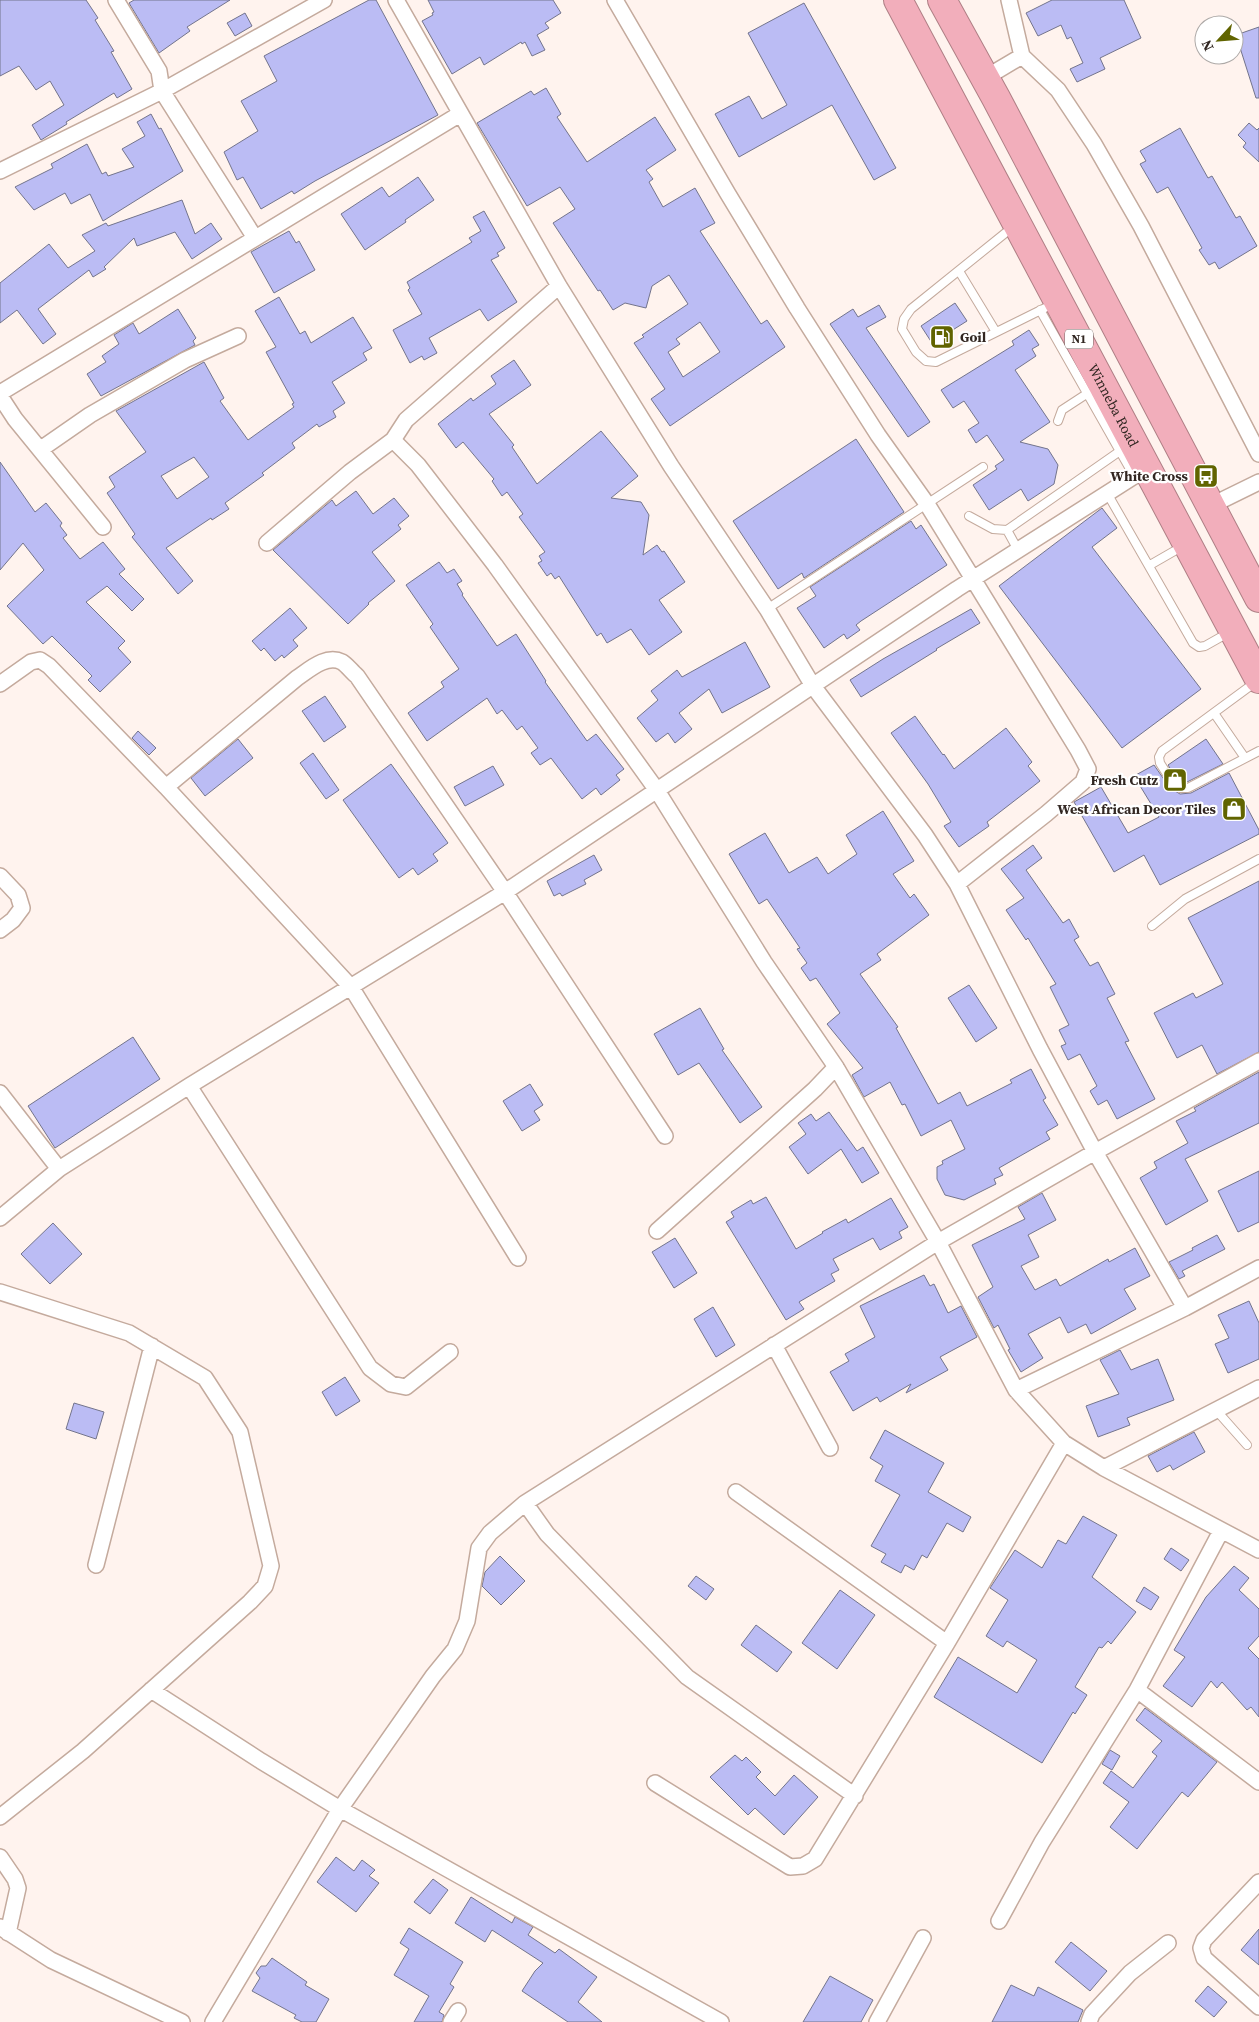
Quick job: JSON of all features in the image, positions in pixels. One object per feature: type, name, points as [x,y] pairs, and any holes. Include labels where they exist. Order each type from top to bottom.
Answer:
[{"type":"highway","name":"Winneba Road","points":[[898,0],[1012,213],[1050,305],[1141,472],[1187,544],[1259,679]]},
{"type":"highway","points":[[942,0],[1259,598]]},
{"type":"highway","points":[[942,80],[964,92],[990,88]]},
{"type":"highway","points":[[1012,213],[1032,207],[1051,216],[1064,228]]},
{"type":"street","points":[[116,0],[159,71],[162,91],[255,238]]},
{"type":"street","points":[[0,170],[162,91],[324,0]]},
{"type":"street","points":[[396,0],[559,286],[671,466],[767,609],[813,686],[925,835],[956,884],[1095,1152],[1185,1308]]},
{"type":"street","points":[[614,0],[797,308],[878,435],[927,504],[1088,769],[1083,782],[1046,814],[956,884]]},
{"type":"street","points":[[1009,0],[1022,56],[1058,90],[1094,144],[1146,235],[1259,454]]},
{"type":"street","points":[[990,88],[1022,56]]},
{"type":"street","points":[[103,527],[41,448],[15,419],[0,394],[460,114]]},
{"type":"street","points":[[267,542],[350,472],[393,440],[406,420],[559,286]]},
{"type":"street","points":[[41,448],[90,415],[185,360],[238,336]]},
{"type":"street","points":[[393,440],[418,466],[495,565],[656,789],[764,962],[836,1067],[938,1242],[1016,1390],[1064,1443],[1104,1468],[1259,1550]]},
{"type":"street","points":[[0,1218],[59,1169],[189,1086],[505,892],[957,589],[973,581],[1018,550],[1141,472]]},
{"type":"street","points":[[1210,506],[1259,482]]},
{"type":"street","points":[[0,684],[31,662],[40,660],[49,666],[166,787],[351,987],[518,1258]]},
{"type":"street","points":[[166,787],[297,678],[317,665],[329,660],[341,661],[357,676],[505,892],[665,1136]]},
{"type":"street","points":[[0,876],[18,895],[22,908],[13,920],[0,930]]},
{"type":"street","points":[[213,2022],[340,1809],[433,1676],[455,1649],[467,1621],[479,1548],[490,1533],[525,1502],[938,1242],[1259,1061]]},
{"type":"street","points":[[657,1232],[815,1089],[836,1067]]},
{"type":"street","points":[[189,1086],[370,1368],[391,1384],[406,1387],[450,1352]]},
{"type":"street","points":[[0,1093],[59,1169]]},
{"type":"street","points":[[1016,1390],[1185,1308],[1259,1268]]},
{"type":"street","points":[[0,1292],[129,1332],[205,1378],[240,1432],[271,1566],[265,1586],[250,1602],[83,1751],[0,1817]]},
{"type":"street","points":[[774,1345],[830,1448]]},
{"type":"street","points":[[96,1565],[152,1346]]},
{"type":"street","points":[[1104,1468],[1259,1388]]},
{"type":"street","points":[[655,1783],[790,1867],[802,1866],[815,1859],[948,1643],[1064,1443]]},
{"type":"street","points":[[736,1492],[948,1643]]},
{"type":"street","points":[[525,1502],[547,1534],[687,1677],[855,1796]]},
{"type":"street","points":[[999,1921],[1042,1842],[1137,1690],[1222,1530]]},
{"type":"street","points":[[151,1690],[261,1762],[340,1809],[721,2022]]},
{"type":"street","points":[[1137,1690],[1259,1782]]},
{"type":"street","points":[[0,1857],[15,1879],[18,1888],[4,1930],[51,1960],[182,2022]]},
{"type":"street","points":[[1259,1882],[1204,1940],[1201,1948],[1204,1958],[1259,2007]]},
{"type":"street","points":[[877,2022],[923,1938]]},
{"type":"street","points":[[1089,2022],[1092,2014],[1130,1973],[1168,1943]]},
{"type":"lane","points":[[1012,213],[958,271],[911,310],[904,319],[902,329],[916,352],[926,361],[936,362],[1050,305],[1088,393],[1120,451],[1141,472]]},
{"type":"lane","points":[[958,271],[996,332]]},
{"type":"lane","points":[[1058,421],[1062,410],[1088,393]]},
{"type":"lane","points":[[969,516],[993,529],[1007,530],[1120,451]]},
{"type":"lane","points":[[767,609],[983,467]]},
{"type":"lane","points":[[1107,494],[1150,565],[1193,643],[1199,647],[1206,646],[1232,631]]},
{"type":"lane","points":[[1007,530],[1018,550]]},
{"type":"lane","points":[[1150,565],[1187,544]]},
{"type":"lane","points":[[1259,679],[1162,751],[1159,757],[1160,763],[1174,785],[1180,788],[1188,788],[1259,750]]},
{"type":"lane","points":[[1214,714],[1245,758]]},
{"type":"lane","points":[[1152,926],[1185,898],[1259,859]]},
{"type":"lane","points":[[1216,1410],[1247,1445]]},
{"type":"building","points":[[0,0],[86,0],[98,18],[95,20],[114,51],[111,52],[132,89],[117,98],[114,93],[66,122],[67,124],[41,140],[32,125],[64,105],[50,81],[36,90],[19,66],[0,76]]},
{"type":"building","points":[[134,0],[230,0],[187,27],[190,31],[159,53],[129,3]]},
{"type":"building","points":[[369,0],[376,0],[438,115],[294,194],[292,191],[261,209],[243,177],[237,180],[224,152],[258,131],[241,101],[277,81],[264,56]]},
{"type":"building","points":[[428,0],[553,0],[561,13],[545,23],[549,28],[537,35],[545,50],[532,56],[525,42],[522,44],[521,42],[484,65],[480,57],[452,74],[422,21],[433,15],[432,13],[434,12]]},
{"type":"building","points":[[1052,0],[1124,0],[1141,38],[1100,58],[1105,69],[1077,82],[1070,69],[1083,63],[1071,37],[1067,39],[1061,25],[1038,36],[1026,13]]},
{"type":"building","points":[[804,3],[896,168],[874,180],[832,105],[739,157],[715,114],[749,96],[762,119],[787,105],[748,33]]},
{"type":"building","points":[[245,13],[252,26],[235,36],[227,23]]},
{"type":"building","points":[[1259,27],[1259,98],[1256,98],[1244,60],[1244,32]]},
{"type":"building","points":[[546,88],[561,114],[557,117],[587,162],[655,117],[676,150],[646,170],[653,179],[649,182],[663,207],[695,188],[715,223],[700,231],[761,324],[767,320],[785,347],[670,426],[651,399],[665,389],[634,343],[644,337],[642,335],[688,304],[669,275],[652,286],[646,308],[625,303],[613,310],[600,290],[598,291],[553,223],[575,209],[560,187],[527,206],[477,123],[531,91],[534,95]],"holes":[[[700,322],[720,352],[683,377],[668,352],[680,344],[676,339]]]},
{"type":"building","points":[[151,114],[159,129],[161,128],[183,171],[103,221],[90,194],[71,204],[65,193],[34,210],[15,187],[53,168],[51,164],[87,144],[102,174],[106,172],[108,176],[134,167],[122,149],[145,136],[137,122]]},
{"type":"building","points":[[1249,123],[1257,130],[1259,128],[1259,162],[1243,147],[1246,143],[1238,135]]},
{"type":"building","points":[[1180,128],[1208,178],[1212,176],[1236,218],[1240,216],[1257,246],[1219,269],[1215,262],[1209,265],[1199,250],[1202,248],[1168,187],[1157,193],[1140,164],[1146,161],[1140,151]]},
{"type":"building","points":[[418,177],[434,200],[365,250],[341,214],[382,187],[389,197]]},
{"type":"building","points":[[182,200],[195,234],[211,223],[222,239],[192,259],[175,232],[137,246],[134,238],[104,267],[106,269],[93,277],[89,270],[38,309],[56,334],[43,344],[17,310],[0,323],[0,283],[49,244],[68,268],[95,251],[82,235],[106,223],[108,226]]},
{"type":"building","points":[[484,211],[505,248],[497,253],[499,256],[491,260],[517,302],[488,321],[480,309],[429,338],[437,353],[424,360],[422,356],[410,363],[393,330],[422,314],[408,290],[410,288],[407,282],[472,242],[469,238],[481,231],[473,217]]},
{"type":"building","points":[[289,231],[296,243],[299,241],[315,270],[274,293],[251,252]]},
{"type":"building","points":[[279,297],[300,334],[305,331],[311,343],[353,317],[372,348],[363,353],[367,360],[332,382],[345,403],[333,411],[336,417],[319,427],[317,424],[292,443],[295,448],[262,473],[264,475],[225,503],[229,509],[212,520],[211,518],[166,548],[193,581],[178,594],[132,537],[135,534],[107,493],[115,487],[109,477],[146,452],[116,411],[204,362],[224,398],[220,401],[248,440],[294,407],[292,404],[294,403],[266,352],[276,347],[255,311]],"holes":[[[194,457],[209,477],[177,499],[161,476]]]},
{"type":"building","points":[[955,303],[967,321],[932,343],[921,326]]},
{"type":"building","points":[[879,305],[886,317],[866,328],[930,422],[908,437],[830,324],[853,309],[858,317]]},
{"type":"building","points":[[178,309],[196,338],[193,341],[195,345],[101,396],[87,374],[106,362],[102,356],[119,344],[114,335],[133,323],[139,334]]},
{"type":"building","points":[[1029,330],[1039,345],[1032,349],[1036,356],[1015,370],[1050,422],[1020,442],[1048,449],[1058,465],[1054,484],[1028,501],[1021,489],[989,510],[973,485],[997,469],[995,466],[1004,460],[987,435],[976,443],[968,430],[979,423],[964,401],[953,408],[941,390],[1014,345],[1012,341]]},
{"type":"building","points":[[514,360],[531,385],[489,414],[514,445],[512,447],[537,484],[601,431],[638,476],[611,498],[641,502],[649,515],[643,555],[657,545],[662,552],[664,551],[685,582],[659,600],[682,632],[649,655],[631,629],[607,643],[601,633],[597,636],[559,576],[555,579],[551,573],[547,576],[538,563],[542,561],[539,556],[545,552],[519,517],[523,514],[507,492],[502,496],[492,481],[494,479],[463,442],[456,448],[438,424],[471,398],[473,401],[496,384],[491,376]]},
{"type":"building","points":[[856,439],[904,512],[804,578],[802,573],[778,589],[733,521]]},
{"type":"building","points":[[0,462],[35,512],[46,503],[62,523],[60,526],[67,535],[63,538],[80,559],[103,542],[125,569],[119,574],[144,599],[132,611],[107,586],[86,602],[125,641],[118,648],[131,662],[100,692],[88,680],[92,676],[52,636],[43,644],[7,606],[44,570],[23,543],[0,570]]},
{"type":"building","points":[[356,491],[373,514],[394,498],[409,516],[398,525],[401,529],[372,552],[395,581],[368,603],[348,624],[273,550],[332,500],[336,506]]},
{"type":"building","points":[[1102,508],[1117,528],[1092,547],[1201,689],[1122,748],[999,586]]},
{"type":"building","points":[[911,521],[916,529],[921,525],[947,565],[861,621],[856,625],[860,630],[847,639],[844,634],[824,648],[797,608],[816,596],[810,587]]},
{"type":"building","points":[[439,562],[447,573],[454,569],[462,581],[457,584],[462,595],[497,646],[516,634],[545,682],[587,741],[596,734],[624,769],[616,775],[620,780],[601,795],[596,788],[582,799],[551,758],[540,765],[531,753],[538,748],[522,726],[517,730],[502,710],[497,714],[487,698],[427,741],[408,713],[444,687],[441,682],[459,669],[430,627],[433,624],[406,585]]},
{"type":"building","points":[[290,608],[307,628],[293,640],[298,646],[284,658],[282,655],[275,661],[264,648],[261,651],[252,641]]},
{"type":"building","points":[[971,609],[980,623],[861,697],[850,680]]},
{"type":"building","points":[[745,642],[770,687],[722,713],[709,689],[679,713],[692,729],[675,743],[668,733],[656,742],[637,718],[658,700],[651,691],[677,670],[682,677]]},
{"type":"building","points":[[325,696],[346,727],[324,742],[302,711]]},
{"type":"building","points":[[915,716],[954,769],[1006,728],[1032,762],[1028,766],[1040,781],[987,822],[989,826],[959,847],[944,826],[951,822],[928,784],[891,733]]},
{"type":"building","points":[[138,731],[156,748],[149,755],[132,738]]},
{"type":"building","points":[[238,739],[253,758],[205,796],[191,778]]},
{"type":"building","points":[[1206,739],[1223,764],[1187,782],[1178,781],[1168,765]]},
{"type":"building","points":[[313,753],[339,790],[326,799],[300,763]]},
{"type":"building","points":[[391,764],[448,843],[433,854],[438,861],[418,875],[413,868],[399,878],[343,800]]},
{"type":"building","points":[[1154,765],[1170,788],[1180,794],[1191,793],[1229,773],[1259,830],[1259,834],[1160,885],[1144,855],[1114,872],[1074,802],[1101,787],[1128,833],[1159,817],[1134,776]]},
{"type":"building","points":[[493,766],[504,785],[465,806],[454,787]]},
{"type":"building","points":[[883,811],[914,861],[893,874],[910,898],[914,894],[929,915],[877,954],[881,960],[860,974],[898,1027],[896,1028],[938,1104],[960,1092],[967,1106],[1012,1083],[1010,1080],[1031,1069],[1046,1098],[1043,1100],[1058,1125],[1046,1132],[1050,1139],[999,1168],[1003,1175],[994,1179],[996,1184],[964,1200],[945,1195],[937,1179],[937,1167],[943,1164],[942,1161],[965,1149],[951,1120],[921,1136],[905,1104],[902,1105],[890,1082],[864,1097],[852,1075],[863,1068],[827,1024],[840,1013],[816,978],[810,981],[801,968],[807,963],[797,949],[800,948],[767,899],[759,904],[729,854],[765,833],[789,873],[817,857],[828,874],[857,854],[846,835]]},
{"type":"building","points":[[1033,845],[1042,858],[1026,870],[1063,923],[1069,919],[1079,937],[1074,940],[1090,966],[1098,962],[1115,994],[1107,998],[1129,1041],[1125,1042],[1155,1099],[1117,1119],[1107,1100],[1098,1105],[1090,1091],[1097,1086],[1080,1054],[1068,1060],[1061,1046],[1066,1044],[1059,1030],[1069,1025],[1050,987],[1056,984],[1028,938],[1026,940],[1006,910],[1024,898],[1001,869]]},
{"type":"building","points":[[594,855],[602,870],[584,880],[586,884],[562,896],[560,893],[554,896],[547,881]]},
{"type":"building","points":[[1259,881],[1259,1052],[1217,1074],[1202,1045],[1177,1058],[1154,1013],[1193,993],[1196,998],[1223,984],[1188,918]]},
{"type":"building","points":[[969,985],[997,1028],[976,1042],[948,998]]},
{"type":"building","points":[[700,1008],[724,1049],[722,1050],[762,1107],[740,1123],[699,1063],[678,1075],[654,1034]]},
{"type":"building","points":[[133,1037],[160,1079],[55,1148],[28,1106]]},
{"type":"building","points":[[1259,1072],[1259,1123],[1185,1159],[1208,1201],[1166,1225],[1140,1178],[1157,1168],[1154,1162],[1188,1143],[1176,1121],[1196,1111],[1194,1108]]},
{"type":"building","points":[[530,1084],[543,1105],[534,1111],[540,1120],[522,1131],[503,1101]]},
{"type":"building","points":[[829,1112],[857,1151],[863,1147],[879,1173],[862,1183],[841,1149],[808,1174],[789,1147],[806,1134],[798,1123],[811,1114],[816,1121]]},
{"type":"building","points":[[1259,1171],[1259,1222],[1238,1232],[1218,1191]]},
{"type":"building","points":[[1042,1193],[1056,1220],[1028,1235],[1039,1257],[1021,1266],[1035,1290],[1056,1279],[1060,1286],[1108,1259],[1109,1262],[1135,1248],[1150,1276],[1124,1289],[1136,1309],[1091,1334],[1086,1324],[1068,1333],[1060,1317],[1028,1334],[1043,1358],[1021,1372],[1008,1350],[1010,1349],[998,1325],[994,1328],[978,1297],[993,1287],[972,1245],[1025,1219],[1018,1207]]},
{"type":"building","points":[[766,1197],[796,1249],[846,1219],[848,1223],[891,1198],[908,1227],[899,1232],[902,1238],[880,1250],[873,1238],[833,1259],[839,1270],[831,1274],[835,1281],[799,1302],[804,1309],[786,1320],[726,1222],[734,1217],[731,1212],[751,1200],[753,1204]]},
{"type":"building","points":[[53,1223],[82,1254],[50,1284],[21,1254]]},
{"type":"building","points":[[1217,1235],[1225,1249],[1182,1271],[1185,1276],[1179,1279],[1169,1262]]},
{"type":"building","points":[[675,1238],[697,1273],[674,1288],[652,1252]]},
{"type":"building","points":[[924,1275],[930,1286],[934,1284],[948,1313],[961,1306],[977,1337],[940,1357],[948,1370],[906,1393],[911,1384],[880,1402],[877,1397],[853,1411],[830,1372],[849,1361],[845,1354],[875,1337],[860,1306]]},
{"type":"building","points":[[1249,1301],[1259,1323],[1259,1359],[1228,1373],[1215,1344],[1229,1338],[1218,1315]]},
{"type":"building","points":[[713,1307],[735,1345],[716,1357],[694,1319]]},
{"type":"building","points":[[1120,1350],[1131,1370],[1158,1359],[1174,1400],[1127,1418],[1130,1425],[1098,1437],[1086,1406],[1119,1394],[1100,1360]]},
{"type":"building","points":[[345,1377],[360,1401],[336,1416],[322,1392]]},
{"type":"building","points":[[74,1403],[104,1412],[96,1439],[66,1429]]},
{"type":"building","points":[[885,1430],[944,1463],[928,1492],[971,1517],[963,1532],[947,1523],[927,1558],[922,1555],[914,1570],[905,1565],[901,1573],[881,1562],[886,1554],[871,1546],[900,1495],[875,1481],[883,1466],[870,1458]]},
{"type":"building","points":[[1194,1432],[1205,1452],[1173,1470],[1170,1465],[1157,1472],[1148,1456]]},
{"type":"building","points":[[1083,1516],[1117,1535],[1092,1577],[1136,1612],[1111,1644],[1108,1641],[1102,1648],[1099,1647],[1075,1687],[1087,1695],[1075,1714],[1073,1712],[1042,1763],[934,1697],[958,1657],[1017,1693],[1037,1660],[1007,1641],[1003,1647],[986,1636],[1008,1600],[990,1588],[1015,1550],[1042,1568],[1058,1540],[1066,1544]]},
{"type":"building","points":[[1171,1548],[1189,1560],[1181,1571],[1164,1559]]},
{"type":"building","points":[[500,1556],[525,1581],[501,1605],[482,1586],[485,1572]]},
{"type":"building","points":[[1234,1566],[1249,1578],[1239,1590],[1259,1609],[1259,1636],[1248,1648],[1259,1659],[1259,1717],[1251,1707],[1247,1710],[1222,1682],[1217,1688],[1211,1681],[1192,1707],[1163,1686],[1185,1657],[1174,1650],[1206,1597]]},
{"type":"building","points":[[696,1576],[714,1589],[706,1600],[688,1586]]},
{"type":"building","points":[[1144,1587],[1159,1597],[1151,1610],[1136,1601]]},
{"type":"building","points":[[840,1590],[875,1615],[837,1669],[802,1643]]},
{"type":"building","points":[[756,1625],[792,1652],[777,1672],[741,1645]]},
{"type":"building","points":[[1145,1708],[1217,1762],[1188,1797],[1182,1792],[1137,1849],[1110,1827],[1129,1802],[1103,1783],[1111,1771],[1133,1788],[1157,1756],[1152,1752],[1162,1741],[1136,1720]]},
{"type":"building","points":[[1110,1750],[1120,1756],[1112,1770],[1102,1764]]},
{"type":"building","points":[[735,1755],[742,1761],[746,1757],[761,1772],[756,1777],[775,1796],[794,1775],[818,1797],[784,1835],[755,1808],[748,1815],[710,1777]]},
{"type":"building","points":[[336,1857],[354,1871],[362,1860],[375,1870],[369,1876],[379,1883],[356,1912],[317,1882]]},
{"type":"building","points":[[433,1879],[448,1890],[430,1914],[414,1902]]},
{"type":"building","points":[[471,1897],[512,1923],[515,1917],[533,1927],[528,1935],[555,1953],[559,1949],[597,1977],[578,2002],[602,2022],[568,2022],[522,1991],[535,1971],[543,1963],[492,1930],[485,1942],[455,1923]]},
{"type":"building","points":[[409,1928],[463,1962],[450,1984],[454,1987],[439,2012],[444,2015],[442,2022],[414,2022],[429,1996],[394,1975],[409,1949],[400,1943]]},
{"type":"building","points":[[1259,1929],[1259,1965],[1241,1950]]},
{"type":"building","points":[[1071,1942],[1107,1971],[1090,1991],[1055,1962]]},
{"type":"building","points":[[272,1958],[307,1982],[305,1985],[329,1999],[316,2022],[302,2022],[294,2018],[296,2015],[252,1991],[260,1978],[256,1973],[261,1966],[266,1966]]},
{"type":"building","points":[[830,1976],[873,2000],[861,2022],[803,2022]]},
{"type":"building","points":[[1011,1985],[1034,1996],[1038,1987],[1083,2010],[1078,2022],[992,2022]]},
{"type":"building","points":[[1208,1986],[1227,2002],[1214,2017],[1195,2001]]},
{"type":"place","name":"Goil","points":[[942,337]]},
{"type":"place","name":"White Cross","points":[[1206,476]]},
{"type":"place","name":"Fresh Cutz","points":[[1175,780]]},
{"type":"place","name":"West African Decor Tiles","points":[[1234,809]]}]
